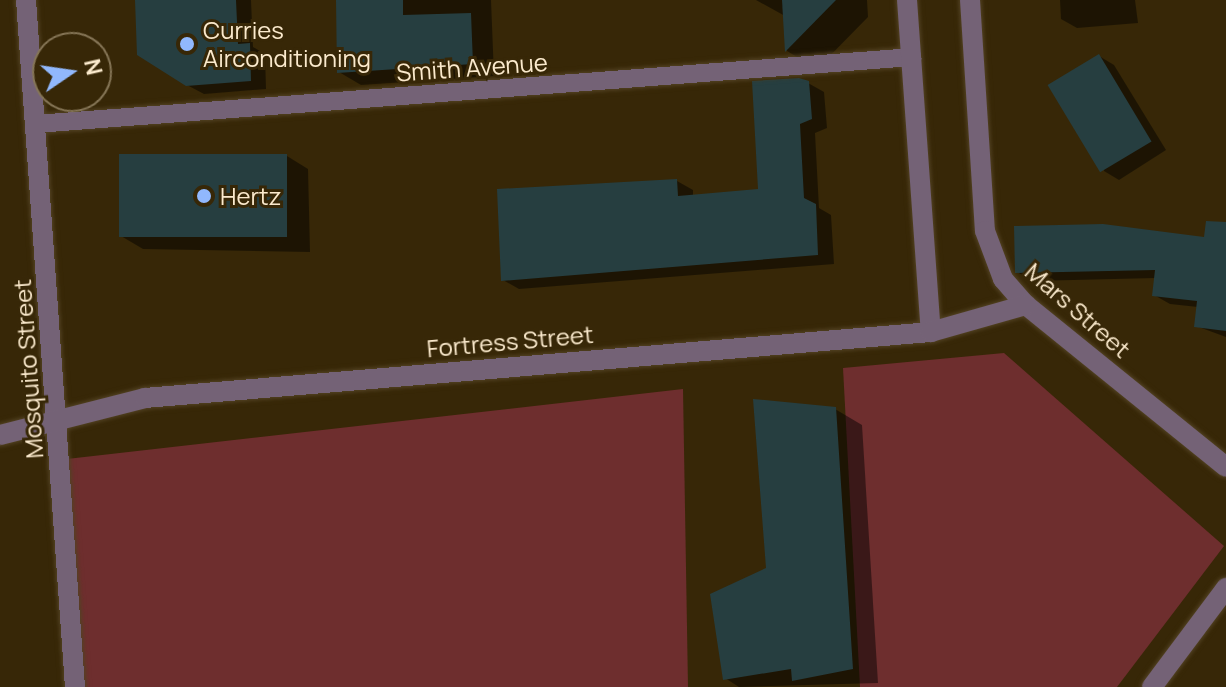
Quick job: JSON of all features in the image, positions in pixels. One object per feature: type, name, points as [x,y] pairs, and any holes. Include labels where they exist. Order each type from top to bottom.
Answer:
[{"type":"street","name":"Mosquito Street","points":[[26,0],[59,423],[75,687]]},
{"type":"street","points":[[907,0],[931,332]]},
{"type":"street","name":"Mars Street","points":[[970,0],[985,231],[1003,279],[1026,305],[1226,467]]},
{"type":"street","name":"Fortress Street","points":[[0,435],[59,423],[145,398],[931,332],[1026,305]]},
{"type":"street","points":[[1152,687],[1226,588]]},
{"type":"lane","name":"Smith Avenue","points":[[36,124],[912,57]]},
{"type":"shaded area","points":[[1004,353],[1224,546],[1117,687],[860,687],[843,368]]},
{"type":"shaded area","points":[[683,389],[688,687],[75,687],[58,460]]},
{"type":"building","name":"Curries Airconditioning","points":[[135,0],[236,0],[238,44],[250,43],[251,81],[186,86],[137,55]]},
{"type":"building","points":[[336,0],[403,0],[403,15],[471,13],[473,64],[337,73]]},
{"type":"building","points":[[782,0],[836,0],[785,52]]},
{"type":"building","points":[[1099,54],[1152,141],[1100,172],[1048,85]]},
{"type":"building","points":[[799,78],[809,81],[812,119],[800,124],[804,198],[816,204],[818,255],[501,281],[497,189],[677,179],[678,196],[758,189],[752,81]]},
{"type":"building","name":"Hertz","points":[[119,154],[287,154],[287,237],[119,237]]},
{"type":"building","points":[[1206,221],[1226,222],[1226,331],[1194,327],[1197,301],[1152,296],[1155,270],[1015,273],[1014,226],[1103,224],[1204,237]]},
{"type":"building","points":[[753,399],[836,407],[853,669],[792,681],[791,669],[723,680],[710,594],[766,568]]},
{"type":"place","name":"Curries Airconditioning","points":[[187,44]]},
{"type":"place","name":"Hertz","points":[[204,196]]}]
